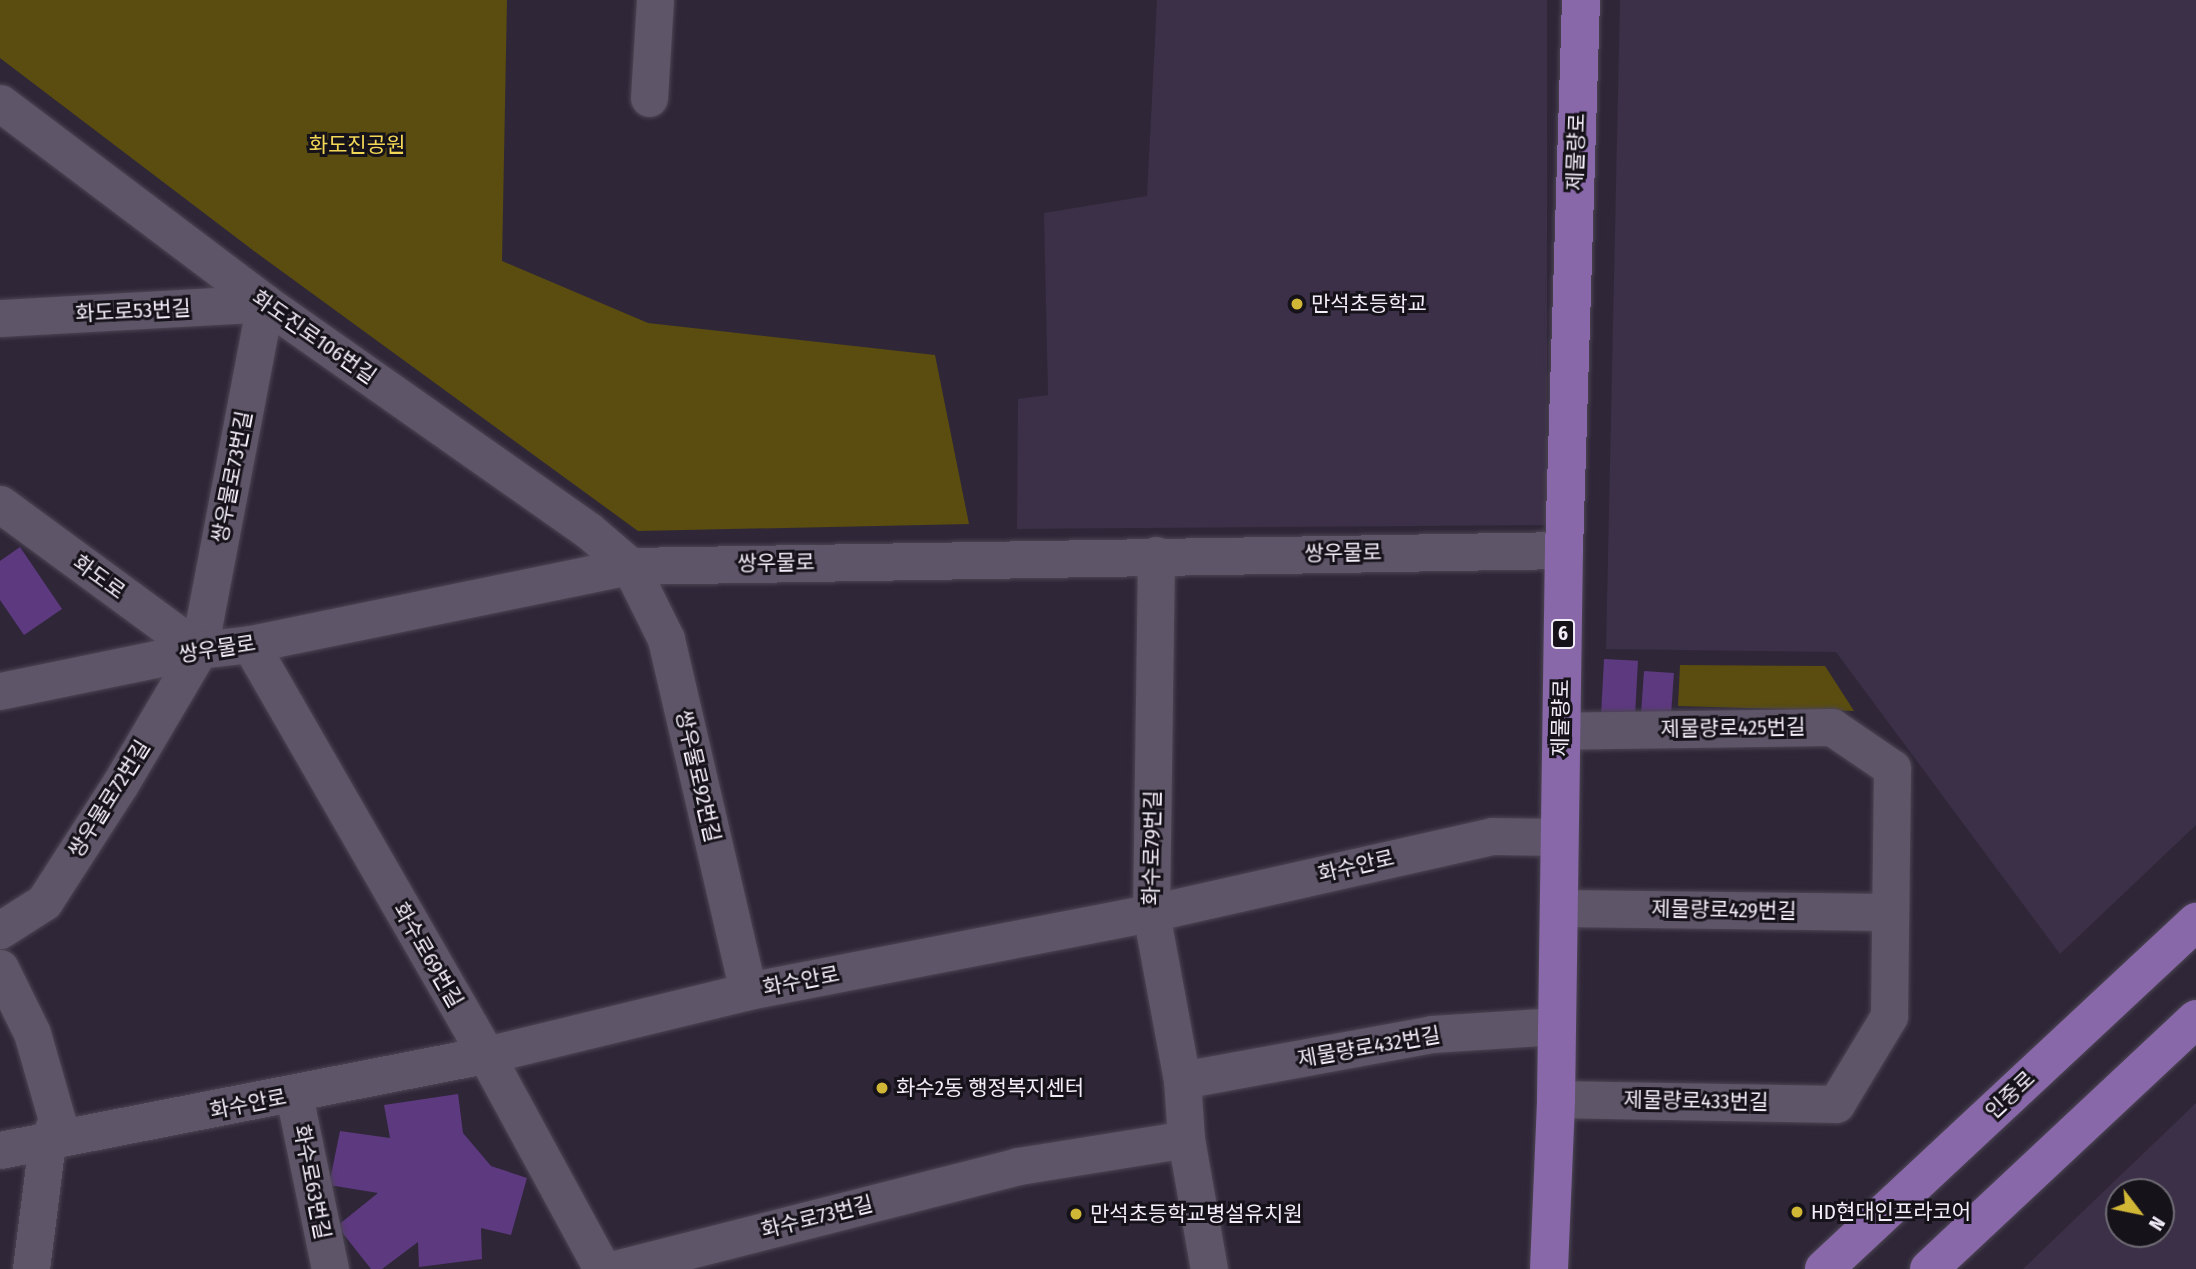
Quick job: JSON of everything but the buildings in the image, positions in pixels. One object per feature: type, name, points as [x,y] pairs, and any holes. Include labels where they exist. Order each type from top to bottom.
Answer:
[{"type":"main road","name":"제물량로","points":[[1549,1269],[1556,1099],[1564,551],[1581,0]]},
{"type":"main road","name":"인중로","points":[[1824,1269],[2196,922]]},
{"type":"main road","points":[[1929,1269],[2196,1018]]},
{"type":"street","points":[[649,98],[655,0]]},
{"type":"street","name":"화도진로106번길","points":[[0,103],[265,303],[588,530],[631,566]]},
{"type":"street","name":"화도로53번길","points":[[0,318],[265,303]]},
{"type":"street","name":"쌍우물로73번길","points":[[199,650],[265,303]]},
{"type":"street","name":"화도로","points":[[5,516],[199,650]]},
{"type":"street","name":"쌍우물로","points":[[0,691],[199,650],[250,644],[631,566],[1156,555],[1564,551]]},
{"type":"street","name":"화수로79번길","points":[[1156,555],[1151,913],[1182,1080],[1186,1139],[1209,1269]]},
{"type":"street","name":"쌍우물로92번길","points":[[631,566],[666,639],[748,991]]},
{"type":"street","name":"화수로69번길","points":[[250,644],[486,1055],[602,1269]]},
{"type":"street","name":"쌍우물로72번길","points":[[0,930],[44,902],[120,784],[199,650]]},
{"type":"street","name":"제물량로425번길","points":[[1561,731],[1832,727],[1892,768],[1889,912]]},
{"type":"street","name":"화수안로","points":[[0,1150],[295,1095],[486,1055],[748,991],[1151,913],[1492,836],[1558,837]]},
{"type":"street","name":"제물량로429번길","points":[[1559,908],[1889,912]]},
{"type":"street","name":"제물량로433번길","points":[[1556,1099],[1836,1104],[1889,1016],[1889,912]]},
{"type":"street","points":[[4,977],[32,1033],[57,1120],[47,1142],[31,1269]]},
{"type":"street","name":"제물량로432번길","points":[[1182,1080],[1432,1034],[1557,1026]]},
{"type":"street","name":"화수로63번길","points":[[295,1095],[330,1269]]},
{"type":"street","name":"화수로73번길","points":[[615,1269],[1018,1166],[1186,1139]]},
{"type":"shaded area","name":"만석초등학교","points":[[1157,0],[1547,0],[1547,525],[1017,529],[1018,399],[1048,395],[1044,213],[1147,196]]},
{"type":"shaded area","points":[[1620,0],[2196,0],[2196,825],[2060,954],[1836,652],[1606,649]]},
{"type":"shaded area","points":[[2196,1103],[2196,1269],[2023,1269],[2105,1190],[2105,1248],[2175,1248],[2175,1178],[2118,1178]]},
{"type":"green space","name":"화도진공원","points":[[0,0],[507,0],[502,261],[648,323],[935,355],[969,524],[638,531],[254,251],[0,58]]},
{"type":"green space","points":[[1680,665],[1825,666],[1854,711],[1678,706]]},
{"type":"place","name":"만석초등학교","points":[[1297,304]]},
{"type":"place","name":"화수2동 행정복지센터","points":[[882,1088]]},
{"type":"place","name":"HD현대인프라코어","points":[[1797,1212]]},
{"type":"place","name":"만석초등학교병설유치원","points":[[1076,1214]]}]
